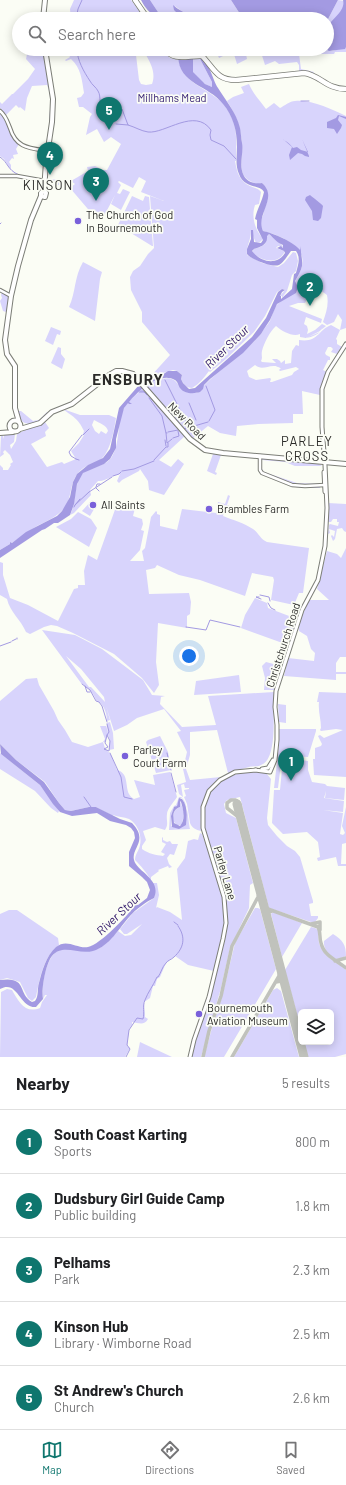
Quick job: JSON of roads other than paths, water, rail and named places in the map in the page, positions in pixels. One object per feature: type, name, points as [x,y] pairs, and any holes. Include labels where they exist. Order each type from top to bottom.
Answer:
[{"type":"highway","points":[[135,0],[143,12]]},
{"type":"highway","points":[[174,56],[194,56]]},
{"type":"highway","points":[[202,56],[215,73],[228,79],[236,80],[309,73],[331,87],[346,89]]},
{"type":"main road","points":[[44,12],[45,0]]},
{"type":"main road","points":[[14,432],[10,425],[15,408],[16,371],[15,366],[7,354],[5,346],[11,296],[28,229],[42,193],[48,151],[52,122],[53,99],[46,56]]},
{"type":"main road","points":[[324,469],[322,461],[325,456],[322,389],[335,360],[346,344]]},
{"type":"main road","name":"New Road","points":[[20,429],[33,425],[43,420],[52,412],[78,400],[116,371],[128,372],[133,374],[147,392],[195,444],[205,450],[260,457],[346,464]]},
{"type":"main road","points":[[2,432],[14,432],[20,429],[15,408]]},
{"type":"main road","points":[[2,432],[15,421],[24,425],[33,425]]},
{"type":"main road","name":"Christchurch Road","points":[[322,461],[324,469],[324,486]]},
{"type":"main road","name":"Christchurch Road","points":[[269,769],[275,760],[277,732],[275,706],[276,694],[302,610],[314,589],[319,576],[326,538],[326,500],[322,461]]},
{"type":"main road","points":[[253,770],[269,765],[276,749]]},
{"type":"main road","name":"Parley Lane","points":[[190,1057],[194,1040],[209,997],[226,923],[226,906],[203,828],[202,807],[209,791],[220,780],[231,774],[269,769]]},
{"type":"street","points":[[0,111],[7,119],[16,141],[25,147],[48,151]]},
{"type":"street","points":[[0,176],[17,176],[43,180]]},
{"type":"street","points":[[0,290],[11,296]]},
{"type":"street","points":[[260,457],[260,470],[262,473],[292,485],[324,486]]},
{"type":"waterway","points":[[77,12],[82,0]]},
{"type":"waterway","points":[[78,56],[85,74],[99,93],[103,108],[108,111],[122,109],[128,125],[143,131],[155,132],[180,123],[197,121],[204,124],[211,130],[211,140],[224,146],[236,159]]},
{"type":"waterway","points":[[301,101],[309,101]]},
{"type":"waterway","points":[[116,124],[128,125]]},
{"type":"waterway","points":[[0,157],[15,173],[19,175]]},
{"type":"waterway","points":[[165,380],[187,424]]},
{"type":"waterway","points":[[206,386],[215,410],[209,421]]},
{"type":"waterway","points":[[140,391],[147,394],[179,430]]},
{"type":"waterway","points":[[139,392],[144,392],[147,395]]},
{"type":"waterway","points":[[149,398],[162,416],[167,433]]},
{"type":"waterway","points":[[189,403],[196,420]]},
{"type":"waterway","points":[[184,429],[208,422]]},
{"type":"waterway","points":[[188,425],[193,432]]},
{"type":"waterway","points":[[83,435],[89,429]]},
{"type":"waterway","points":[[168,432],[178,430]]},
{"type":"waterway","points":[[173,438],[179,436],[178,431]]},
{"type":"waterway","points":[[166,433],[167,443],[172,439]]},
{"type":"waterway","points":[[76,459],[71,456],[69,452],[82,435]]},
{"type":"waterway","points":[[165,440],[166,446]]},
{"type":"waterway","points":[[154,460],[166,447],[168,447],[168,443]]},
{"type":"waterway","points":[[122,471],[134,469],[154,461]]},
{"type":"waterway","points":[[113,476],[121,472]]},
{"type":"waterway","points":[[74,507],[89,492],[112,477]]},
{"type":"waterway","points":[[96,487],[97,484],[100,484]]},
{"type":"waterway","points":[[96,488],[99,491]]},
{"type":"waterway","points":[[75,505],[80,499]]},
{"type":"waterway","points":[[260,595],[269,597],[270,601]]},
{"type":"waterway","points":[[259,597],[256,597],[261,599]]},
{"type":"waterway","points":[[268,603],[271,608],[275,610]]},
{"type":"waterway","points":[[186,627],[206,630],[210,620],[240,627]]},
{"type":"waterway","points":[[12,641],[16,639]]},
{"type":"waterway","points":[[0,646],[11,642]]},
{"type":"waterway","points":[[82,684],[90,690],[96,701],[102,706],[107,722]]},
{"type":"waterway","points":[[85,686],[87,692],[90,692]]},
{"type":"waterway","points":[[107,724],[109,732],[107,735],[110,741],[109,751],[104,749],[108,747],[105,743],[107,735]]},
{"type":"waterway","points":[[110,753],[121,777],[124,797],[132,799]]},
{"type":"waterway","points":[[167,753],[171,770]]},
{"type":"waterway","points":[[171,773],[176,792]]},
{"type":"waterway","points":[[84,797],[91,807]]},
{"type":"waterway","points":[[174,922],[178,925]]},
{"type":"waterway","points":[[126,1057],[130,1049],[127,1045],[129,1030],[137,1018],[143,1019],[144,1003],[157,977],[168,961],[177,954],[182,946],[183,938],[181,930],[178,926]]},
{"type":"place","name":"St Andrew's Church","points":[[109,130]]},
{"type":"place","name":"Kinson Hub","points":[[50,175]]},
{"type":"place","name":"Pelhams","points":[[96,201]]},
{"type":"place","name":"The Church of God In Bournemouth","points":[[78,221]]},
{"type":"place","name":"Dudsbury Girl Guide Camp","points":[[310,306]]},
{"type":"place","name":"All Saints","points":[[93,505]]},
{"type":"place","name":"Brambles Farm","points":[[209,509]]},
{"type":"place","name":"Parley Court Farm","points":[[125,756]]},
{"type":"place","name":"South Coast Karting","points":[[291,781]]},
{"type":"place","name":"Bournemouth Aviation Museum","points":[[199,1014]]},
{"type":"district","name":"KINSON","points":[[48,185]]},
{"type":"district","name":"ENSBURY","points":[[128,380]]},
{"type":"district","name":"PARLEY CROSS","points":[[307,448]]},
{"type":"park label","name":"Millhams Mead","points":[[172,98]]},
{"type":"water label","name":"River Stour","points":[[227,347]]},
{"type":"water label","name":"River Stour","points":[[119,914]]}]
